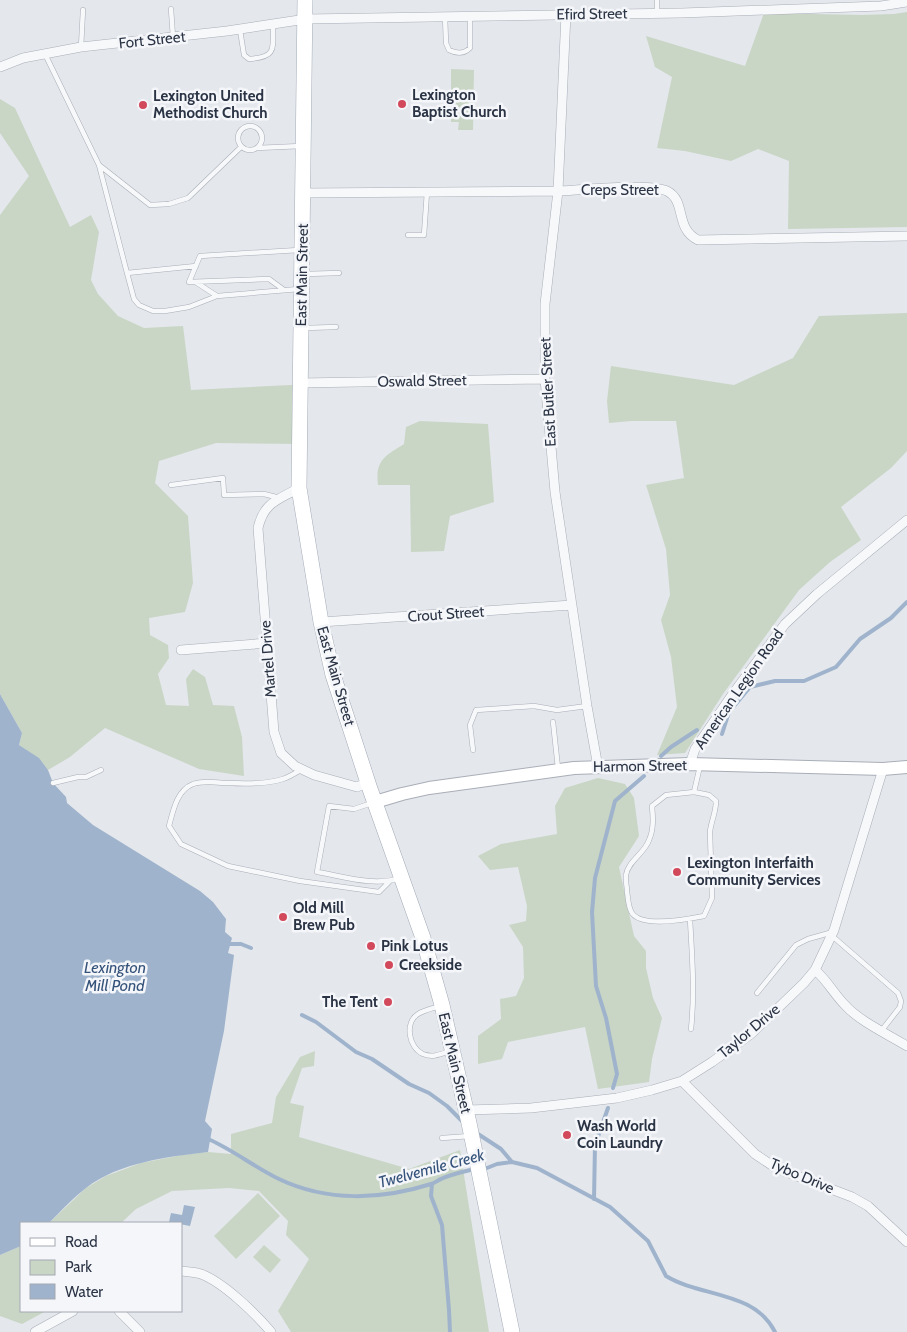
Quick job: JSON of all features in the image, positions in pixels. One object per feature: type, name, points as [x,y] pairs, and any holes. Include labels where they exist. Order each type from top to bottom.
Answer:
[{"type":"main road","name":"East Main Street","points":[[305,0],[299,488],[321,622],[333,675],[369,782],[395,880],[427,951],[442,1006],[469,1123],[512,1332]]},
{"type":"street","name":"Efird Street","points":[[306,19],[657,13],[881,6],[907,2]]},
{"type":"street","name":"East Butler Street","points":[[566,14],[558,191],[545,304],[545,379],[555,492],[598,767]]},
{"type":"street","name":"Fort Street","points":[[0,67],[23,58],[81,47],[240,30],[306,19]]},
{"type":"street","name":"Creps Street","points":[[304,193],[558,191],[652,188],[669,192],[676,199],[687,231],[698,240],[907,236]]},
{"type":"street","name":"Oswald Street","points":[[300,383],[545,379]]},
{"type":"street","name":"Martel Drive","points":[[299,488],[269,505],[261,515],[258,528],[274,732],[281,753],[302,770],[357,787],[369,782]]},
{"type":"street","name":"American Legion Road","points":[[695,765],[696,749],[732,695],[785,624],[817,594],[907,520]]},
{"type":"street","name":"Crout Street","points":[[321,622],[572,604]]},
{"type":"street","points":[[181,650],[267,644]]},
{"type":"street","name":"Harmon Street","points":[[375,802],[430,788],[558,770],[598,767],[695,765],[883,769],[907,767]]},
{"type":"street","name":"Taylor Drive","points":[[469,1123],[531,1108],[617,1098],[682,1081],[751,1034],[815,970],[832,934],[883,769]]},
{"type":"street","points":[[815,970],[824,978],[845,1006],[907,1046]]},
{"type":"street","name":"Tybo Drive","points":[[682,1081],[755,1154],[776,1168],[852,1197],[868,1206],[907,1242]]},
{"type":"street","points":[[182,1271],[201,1274],[218,1284],[258,1318],[271,1332]]},
{"type":"street","points":[[35,1332],[71,1312]]},
{"type":"street","points":[[120,1312],[140,1332]]},
{"type":"lane","points":[[657,0],[657,13]]},
{"type":"lane","points":[[172,8],[173,38]]},
{"type":"lane","points":[[81,47],[83,10]]},
{"type":"lane","points":[[445,16],[447,47],[456,53],[465,52],[470,48],[470,16]]},
{"type":"lane","points":[[240,30],[244,55],[249,58],[264,57],[271,53],[273,48],[273,25]]},
{"type":"lane","points":[[45,54],[99,165],[134,299],[139,305],[153,311],[165,311],[188,307],[217,296],[284,290],[302,282],[339,273]]},
{"type":"lane","points":[[257,148],[261,143],[262,136],[258,129],[250,126],[239,132],[238,140],[241,147],[248,150],[304,146]]},
{"type":"lane","points":[[99,165],[150,205],[169,204],[188,198],[241,147]]},
{"type":"lane","points":[[408,235],[424,235],[427,192]]},
{"type":"lane","points":[[284,290],[269,279],[188,282],[200,256],[302,249]]},
{"type":"lane","points":[[127,273],[196,266]]},
{"type":"lane","points":[[196,282],[217,296]]},
{"type":"lane","points":[[301,328],[336,327]]},
{"type":"lane","points":[[170,485],[223,478],[224,495],[271,494],[281,498]]},
{"type":"lane","points":[[473,750],[470,725],[476,710],[534,706],[557,710],[587,706]]},
{"type":"lane","points":[[553,722],[558,770]]},
{"type":"lane","points":[[694,792],[695,765]]},
{"type":"lane","points":[[53,783],[86,777],[101,770]]},
{"type":"lane","points":[[302,770],[283,779],[256,783],[205,781],[192,784],[176,801],[170,826],[182,844],[228,866],[300,881],[378,892],[395,880]]},
{"type":"lane","points":[[694,792],[709,795],[716,802],[716,812],[711,823],[710,832],[712,898],[704,916],[649,921],[638,918],[632,913],[626,874],[637,855],[649,842],[653,821],[652,806],[666,795],[694,792]]},
{"type":"lane","points":[[375,802],[354,809],[329,806],[316,872],[356,879],[395,880]]},
{"type":"lane","points":[[690,918],[694,970],[694,1008],[691,1029]]},
{"type":"lane","points":[[757,993],[796,945],[808,939],[832,934],[898,993],[901,1001],[900,1007],[882,1030]]},
{"type":"lane","points":[[442,1006],[418,1014],[411,1024],[410,1035],[413,1045],[421,1054],[437,1056],[453,1050]]},
{"type":"lane","points":[[442,1138],[469,1123]]},
{"type":"green space","points":[[907,12],[907,227],[788,229],[789,161],[758,149],[731,161],[685,151],[657,148],[672,77],[655,67],[646,36],[745,66],[764,13],[862,15]]},
{"type":"green space","points":[[451,69],[474,70],[473,130],[458,130],[459,122],[451,122]]},
{"type":"green space","points":[[0,99],[15,108],[70,227],[91,215],[99,232],[91,280],[98,294],[118,316],[144,328],[183,326],[191,390],[300,383],[300,444],[216,443],[159,461],[155,483],[188,516],[193,583],[185,612],[149,618],[150,635],[168,645],[169,658],[158,674],[166,705],[189,706],[186,679],[193,669],[205,677],[213,705],[234,706],[242,737],[244,776],[199,769],[105,728],[70,757],[48,770],[38,758],[19,745],[22,733],[0,694],[0,215],[29,176],[0,133]]},
{"type":"green space","points":[[907,313],[907,451],[891,468],[841,507],[861,540],[830,562],[799,590],[723,694],[685,753],[657,755],[677,707],[671,657],[661,620],[670,595],[666,549],[646,485],[684,478],[676,421],[609,423],[607,401],[611,366],[734,385],[793,358],[819,316]]},
{"type":"green space","points":[[420,421],[488,424],[494,502],[450,516],[444,551],[411,552],[410,485],[378,485],[377,477],[380,464],[387,456],[404,444],[406,427]]},
{"type":"green space","points":[[598,778],[625,784],[634,798],[639,836],[619,867],[634,936],[646,951],[646,968],[653,998],[662,1018],[652,1059],[649,1082],[598,1089],[585,1027],[508,1042],[502,1059],[478,1064],[478,1036],[501,1019],[500,999],[516,996],[524,978],[523,947],[509,925],[526,921],[527,906],[518,867],[490,870],[478,856],[501,844],[557,834],[555,806],[565,788]]},
{"type":"green space","points":[[315,1051],[314,1066],[302,1068],[290,1103],[304,1106],[299,1137],[409,1169],[460,1150],[489,1332],[291,1332],[278,1311],[309,1259],[286,1235],[288,1221],[259,1191],[229,1188],[172,1191],[136,1209],[122,1222],[50,1222],[86,1188],[106,1176],[141,1163],[182,1155],[208,1152],[231,1154],[231,1134],[272,1123],[276,1097],[300,1057]]},
{"type":"green space","points":[[258,1193],[280,1216],[236,1259],[214,1236]]},
{"type":"green space","points":[[264,1245],[281,1260],[270,1273],[253,1257]]},
{"type":"green space","points":[[20,1246],[20,1312],[44,1312],[22,1324],[0,1316],[0,1255]]},
{"type":"water","name":"Lexington Mill Pond","points":[[0,694],[22,733],[19,745],[39,758],[48,770],[53,783],[66,797],[67,803],[93,825],[200,891],[213,902],[226,919],[225,932],[232,938],[228,953],[234,955],[224,1031],[205,1121],[212,1129],[208,1152],[144,1162],[99,1179],[76,1196],[50,1222],[20,1222],[20,1246],[0,1255]]},
{"type":"water","points":[[184,1205],[195,1207],[190,1226],[182,1224],[182,1222],[169,1222],[171,1213],[182,1215]]},
{"type":"waterway","points":[[722,734],[729,712],[750,687],[775,681],[804,681],[836,667],[860,639],[891,618],[907,602]]},
{"type":"waterway","points":[[661,756],[697,730]]},
{"type":"waterway","points":[[613,1088],[617,1074],[606,1018],[596,986],[592,912],[595,878],[615,801],[644,776]]},
{"type":"waterway","points":[[230,944],[241,944],[251,948]]},
{"type":"waterway","points":[[302,1015],[316,1022],[356,1052],[372,1059],[409,1084],[429,1093],[447,1106],[464,1123]]},
{"type":"waterway","points":[[594,1199],[595,1145],[608,1108]]},
{"type":"waterway","points":[[475,1132],[501,1149],[512,1162]]},
{"type":"waterway","name":"Twelvemile Creek","points":[[206,1138],[279,1179],[316,1192],[335,1195],[374,1196],[393,1193],[431,1184],[440,1179],[474,1169]]},
{"type":"waterway","name":"Twelvemile Creek","points":[[481,1168],[512,1162],[537,1168],[610,1207],[648,1241],[666,1276],[680,1283],[741,1302],[754,1309],[766,1319],[775,1332]]},
{"type":"waterway","points":[[432,1184],[431,1196],[442,1225],[450,1332]]},
{"type":"place","name":"Lexington Baptist Church","points":[[402,104]]},
{"type":"place","name":"Lexington United Methodist Church","points":[[143,105]]},
{"type":"place","name":"Lexington Interfaith Community Services","points":[[677,872]]},
{"type":"place","name":"Old Mill Brew Pub","points":[[283,917]]},
{"type":"place","name":"Pink Lotus","points":[[371,946]]},
{"type":"place","name":"Creekside","points":[[389,965]]},
{"type":"place","name":"The Tent","points":[[388,1002]]},
{"type":"place","name":"Wash World Coin Laundry","points":[[567,1135]]}]
